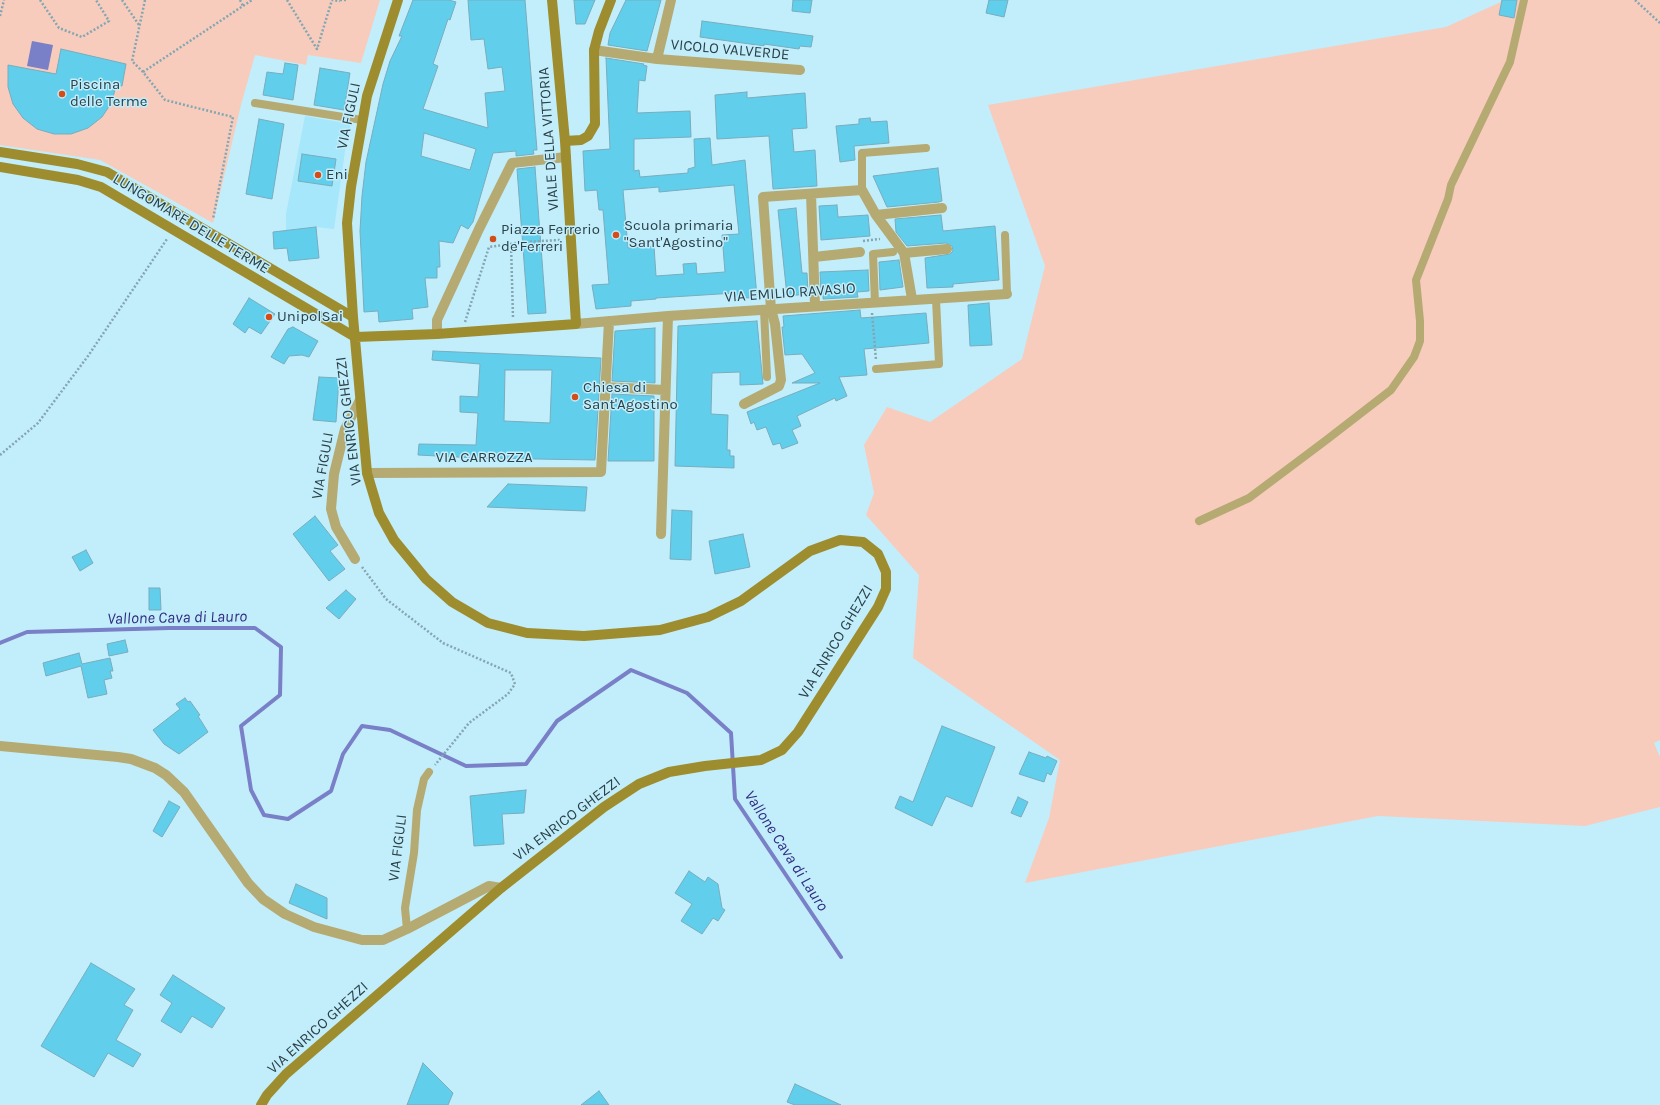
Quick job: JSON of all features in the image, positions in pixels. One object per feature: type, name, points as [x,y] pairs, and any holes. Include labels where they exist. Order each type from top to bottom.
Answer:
[{"type":"street","name":"VIA FIGULI","points":[[355,338],[347,223],[350,187],[367,96],[398,0]]},
{"type":"street","name":"VIALE DELLA VITTORIA","points":[[552,0],[566,141],[576,324]]},
{"type":"street","points":[[566,141],[582,140],[588,136],[595,124],[594,50],[599,31],[611,0]]},
{"type":"street","name":"VICOLO VALVERDE","points":[[657,59],[671,0]]},
{"type":"street","name":"VICOLO VALVERDE","points":[[594,50],[657,59],[800,70]]},
{"type":"street","name":"LUNGOMARE DELLE TERME","points":[[0,152],[78,164],[107,172],[353,317]]},
{"type":"street","points":[[437,334],[437,320],[512,163],[566,157]]},
{"type":"street","name":"LUNGOMARE DELLE TERME","points":[[0,167],[101,187],[355,338]]},
{"type":"street","points":[[744,404],[779,386],[781,380],[775,324],[767,310],[763,197],[862,190],[876,215],[904,253],[912,299]]},
{"type":"street","points":[[811,194],[815,306]]},
{"type":"street","points":[[876,215],[942,208]]},
{"type":"street","points":[[904,253],[947,249]]},
{"type":"street","points":[[814,257],[860,252]]},
{"type":"street","name":"VIA EMILIO RAVASIO","points":[[576,324],[912,299],[936,299],[1007,294]]},
{"type":"street","points":[[661,534],[668,316]]},
{"type":"street","points":[[609,321],[605,387],[666,390]]},
{"type":"street","points":[[355,338],[576,324]]},
{"type":"street","name":"VIA ENRICO GHEZZI","points":[[261,1105],[266,1095],[286,1074],[501,888],[604,807],[639,784],[669,772],[705,766],[761,760],[782,750],[798,732],[878,606],[886,588],[886,572],[878,554],[862,542],[840,540],[810,551],[741,602],[708,618],[667,629],[584,636],[526,633],[488,623],[452,602],[426,579],[394,540],[379,513],[367,473],[355,338]]},
{"type":"street","name":"VIA CARROZZA","points":[[367,473],[601,472],[605,387]]},
{"type":"street","name":"VIA FIGULI","points":[[355,559],[336,527],[330,509],[334,474],[345,429],[360,400]]},
{"type":"street","points":[[0,746],[118,757],[144,763],[166,775],[184,792],[248,883],[263,899],[274,907],[314,927],[362,940],[383,940],[408,929],[489,886],[501,888]]},
{"type":"lane","points":[[1199,521],[1249,498],[1325,441],[1391,390],[1414,358],[1420,341],[1420,321],[1416,280],[1448,199],[1451,185],[1510,62],[1524,0]]},
{"type":"lane","points":[[255,103],[362,120]]},
{"type":"lane","points":[[862,190],[862,152],[926,148]]},
{"type":"lane","points":[[1005,235],[1007,294]]},
{"type":"lane","points":[[875,302],[872,254],[893,252]]},
{"type":"lane","points":[[876,369],[939,364],[936,299]]},
{"type":"lane","points":[[767,310],[768,378]]},
{"type":"lane","name":"VIA FIGULI","points":[[408,929],[405,908],[414,853],[417,810],[424,779],[429,772]]},
{"type":"path","points":[[0,16],[4,0]]},
{"type":"path","points":[[40,0],[58,28],[82,37],[109,21],[96,0]]},
{"type":"path","points":[[122,0],[139,25]]},
{"type":"path","points":[[145,0],[132,61],[143,72],[165,100],[233,117],[213,219]]},
{"type":"path","points":[[240,0],[243,6]]},
{"type":"path","points":[[143,72],[252,0]]},
{"type":"path","points":[[287,0],[317,49],[332,0],[346,0]]},
{"type":"path","points":[[1635,0],[1660,23]]},
{"type":"path","points":[[0,454],[38,423],[88,356],[173,231]]},
{"type":"path","points":[[860,252],[862,241],[894,238]]},
{"type":"path","points":[[465,332],[465,319],[489,247],[511,243],[571,240]]},
{"type":"path","points":[[511,243],[514,328]]},
{"type":"path","points":[[873,323],[876,369]]},
{"type":"path","points":[[355,559],[386,598],[443,643],[511,673],[514,684],[508,694],[469,723],[429,772]]},
{"type":"shaded area","points":[[0,0],[380,0],[361,63],[308,55],[306,65],[255,55],[241,105],[213,223],[100,160],[0,145]]},
{"type":"shaded area","points":[[1505,0],[1660,0],[1660,740],[1654,743],[1660,757],[1660,807],[1585,826],[1378,816],[1025,883],[1049,818],[1060,760],[913,658],[919,575],[866,515],[874,493],[864,445],[887,407],[930,422],[1022,359],[1045,266],[988,105],[1446,27]]},
{"type":"shaded area","points":[[305,116],[351,124],[347,137],[334,229],[316,227],[286,231],[286,214]]},
{"type":"water","points":[[32,41],[53,45],[48,70],[27,66]]},
{"type":"building","points":[[413,0],[449,0],[456,2],[450,20],[448,19],[433,64],[438,66],[423,109],[488,128],[485,93],[505,91],[502,67],[488,69],[484,39],[471,40],[468,0],[525,0],[537,150],[533,150],[534,154],[516,156],[516,151],[493,153],[473,222],[468,229],[461,225],[453,243],[439,241],[440,267],[437,267],[437,278],[425,278],[428,307],[412,309],[413,319],[379,322],[378,311],[364,312],[360,231],[362,196],[366,162],[383,84],[390,61],[402,36],[399,36]],"holes":[[[424,133],[476,149],[470,170],[421,156]]]},
{"type":"building","points":[[574,0],[595,0],[585,24],[576,24]]},
{"type":"building","points":[[626,0],[661,0],[647,51],[608,45],[610,33]]},
{"type":"building","points":[[793,0],[812,0],[810,13],[792,11]]},
{"type":"building","points":[[989,0],[1008,0],[1004,17],[986,13]]},
{"type":"building","points":[[1502,0],[1517,0],[1514,18],[1499,15]]},
{"type":"building","points":[[702,21],[813,36],[811,47],[800,46],[799,49],[764,44],[764,46],[700,37]]},
{"type":"building","name":"Piscina delle Terme","points":[[61,49],[126,64],[122,86],[116,85],[112,102],[102,117],[88,128],[71,134],[54,134],[37,129],[23,118],[13,104],[8,87],[8,65],[56,74]]},
{"type":"building","name":"Scuola primaria \"Sant'Agostino\"","points":[[606,58],[644,64],[643,65],[647,66],[645,81],[639,80],[637,113],[690,111],[691,137],[634,139],[634,171],[639,170],[640,177],[688,173],[688,169],[695,167],[694,139],[710,138],[712,165],[745,160],[757,297],[736,299],[735,293],[656,298],[631,301],[631,306],[596,309],[592,285],[609,284],[603,210],[599,210],[597,190],[585,191],[583,151],[610,149]],"holes":[[[734,185],[739,234],[722,235],[725,272],[697,274],[696,263],[683,264],[684,274],[656,276],[654,246],[628,248],[623,190],[659,187],[659,192]]]},
{"type":"building","points":[[285,63],[298,65],[293,100],[263,95],[267,72],[283,74]]},
{"type":"building","points":[[320,68],[350,73],[344,110],[314,105]]},
{"type":"building","points":[[747,92],[747,98],[805,93],[807,128],[792,129],[794,152],[815,150],[817,186],[773,189],[769,136],[717,139],[715,95]]},
{"type":"building","points":[[870,118],[871,122],[887,121],[889,143],[854,146],[855,160],[840,162],[836,126],[859,124],[859,119]]},
{"type":"building","points":[[259,119],[284,124],[272,199],[246,194]]},
{"type":"building","points":[[302,154],[336,159],[332,186],[298,181]]},
{"type":"building","points":[[535,167],[546,313],[528,314],[517,169]]},
{"type":"building","points":[[938,168],[942,201],[939,202],[887,207],[873,176]]},
{"type":"building","points":[[837,205],[838,217],[868,215],[870,236],[821,240],[819,206]]},
{"type":"building","points":[[796,208],[802,273],[807,273],[808,294],[787,296],[778,210]]},
{"type":"building","points":[[941,215],[943,231],[995,226],[999,280],[953,284],[953,287],[927,288],[925,258],[950,254],[953,251],[952,246],[946,243],[907,246],[896,232],[895,219]]},
{"type":"building","points":[[316,227],[319,258],[289,261],[287,248],[274,249],[273,232]]},
{"type":"building","points":[[899,260],[903,287],[880,290],[879,262]]},
{"type":"building","points":[[868,270],[869,291],[857,292],[858,297],[823,299],[823,292],[821,292],[820,272]]},
{"type":"building","points":[[249,298],[275,314],[261,334],[249,327],[245,333],[233,324]]},
{"type":"building","points":[[989,303],[992,345],[970,346],[968,305]]},
{"type":"building","points":[[860,310],[861,318],[926,313],[929,343],[864,349],[867,375],[839,377],[847,396],[836,401],[835,398],[797,416],[801,426],[792,430],[798,443],[782,449],[780,443],[773,445],[766,427],[757,430],[754,422],[751,424],[747,412],[820,383],[792,383],[815,373],[802,354],[785,355],[782,327],[784,327],[783,316]]},
{"type":"building","points":[[757,321],[763,384],[740,385],[740,372],[712,373],[711,414],[728,415],[727,450],[730,450],[730,456],[734,456],[734,468],[675,466],[678,326]]},
{"type":"building","points":[[293,327],[318,341],[309,357],[302,355],[289,356],[284,364],[271,357],[288,329]]},
{"type":"building","points":[[655,328],[655,383],[612,381],[615,331]]},
{"type":"building","points":[[433,351],[601,358],[595,460],[476,458],[418,455],[419,444],[476,445],[478,413],[460,412],[460,396],[478,397],[480,364],[432,360]],"holes":[[[505,370],[552,370],[550,423],[504,421]]]},
{"type":"building","points":[[319,377],[339,378],[336,422],[313,420]]},
{"type":"building","points":[[612,394],[654,396],[654,461],[608,461]]},
{"type":"building","points":[[508,484],[587,487],[585,511],[487,507]]},
{"type":"building","points":[[672,510],[692,511],[691,560],[670,559]]},
{"type":"building","points":[[315,516],[338,545],[330,551],[345,569],[329,581],[293,534]]},
{"type":"building","points":[[743,534],[750,567],[715,574],[709,541]]},
{"type":"building","points":[[86,550],[93,563],[80,571],[72,557]]},
{"type":"building","points":[[149,588],[160,588],[161,610],[149,610]]},
{"type":"building","points":[[346,590],[356,599],[339,619],[326,608]]},
{"type":"building","points":[[125,640],[128,652],[109,656],[107,644]]},
{"type":"building","points":[[79,653],[82,664],[110,658],[113,671],[110,671],[112,678],[104,680],[107,694],[88,698],[81,666],[46,676],[43,663]]},
{"type":"building","points":[[185,698],[188,702],[190,701],[200,715],[198,716],[208,732],[179,754],[164,744],[153,730],[180,709],[176,704]]},
{"type":"building","points":[[942,726],[995,747],[972,807],[946,796],[932,826],[895,808],[900,796],[913,802]]},
{"type":"building","points":[[1029,752],[1046,758],[1047,756],[1057,761],[1051,775],[1047,773],[1044,782],[1019,774]]},
{"type":"building","points":[[526,790],[524,813],[502,814],[504,844],[474,846],[470,796]]},
{"type":"building","points":[[1018,797],[1028,802],[1021,817],[1011,813]]},
{"type":"building","points":[[169,801],[180,807],[162,837],[153,831]]},
{"type":"building","points":[[689,871],[705,882],[708,877],[718,884],[722,908],[725,910],[718,921],[713,918],[702,934],[681,921],[692,904],[675,893]]},
{"type":"building","points":[[296,884],[327,898],[327,919],[289,903]]},
{"type":"building","points":[[91,963],[135,989],[124,1005],[133,1010],[116,1040],[141,1054],[133,1067],[108,1053],[94,1077],[41,1046]]},
{"type":"building","points":[[173,975],[225,1008],[212,1028],[192,1016],[181,1033],[161,1021],[172,1003],[160,995]]},
{"type":"building","points":[[423,1063],[453,1093],[448,1105],[407,1105]]},
{"type":"building","points":[[795,1084],[841,1105],[795,1105],[787,1102]]},
{"type":"building","points":[[599,1091],[609,1105],[581,1105]]},
{"type":"waterway","name":"Vallone Cava di Lauro","points":[[0,643],[27,632],[169,628],[255,628],[281,647],[280,695],[241,726],[251,790],[264,815],[288,819],[331,791],[343,754],[362,726],[390,730],[466,766],[526,764],[557,721],[631,670],[687,693],[731,733],[735,799],[841,957]]},
{"type":"place","name":"Piscina delle Terme","points":[[62,94]]},
{"type":"place","name":"Eni","points":[[318,175]]},
{"type":"place","name":"Scuola primaria \"Sant'Agostino\"","points":[[616,235]]},
{"type":"place","name":"Piazza Ferrerio de'Ferreri","points":[[493,239]]},
{"type":"place","name":"UnipolSai","points":[[269,317]]},
{"type":"place","name":"Chiesa di Sant'Agostino","points":[[575,397]]}]
